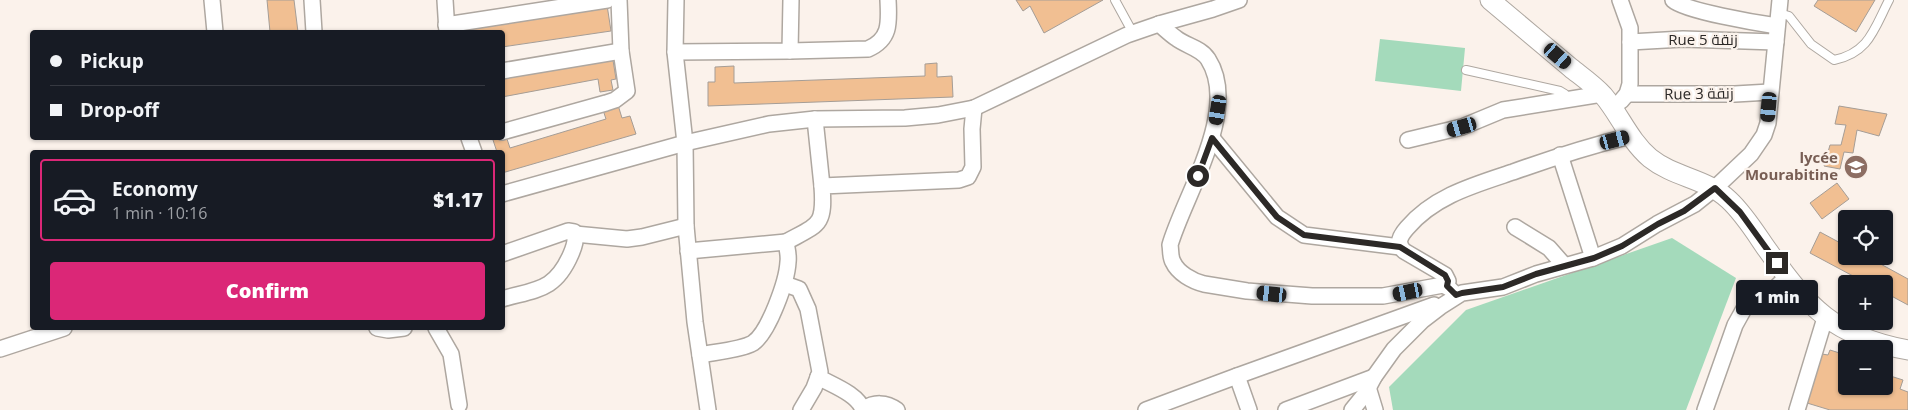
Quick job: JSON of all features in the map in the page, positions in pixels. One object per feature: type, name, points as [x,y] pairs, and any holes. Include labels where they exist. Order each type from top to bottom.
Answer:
[{"type":"street","points":[[212,0],[215,30]]},
{"type":"street","points":[[312,0],[314,30]]},
{"type":"street","points":[[445,0],[446,29],[607,0]]},
{"type":"street","points":[[505,131],[606,103],[624,95],[627,87],[621,51],[619,0]]},
{"type":"street","points":[[676,0],[675,52],[685,143],[686,226],[708,410]]},
{"type":"street","points":[[790,51],[791,0]]},
{"type":"street","points":[[675,52],[868,49],[876,46],[886,33],[889,13],[888,0]]},
{"type":"street","points":[[505,193],[685,143],[769,124],[815,119],[904,118],[938,115],[974,108],[1133,33],[1239,0]]},
{"type":"street","points":[[1490,0],[1608,102],[1630,136],[1648,156],[1659,165],[1715,188],[1740,212],[1787,277],[1805,299],[1825,318],[1848,332],[1876,342],[1908,350]]},
{"type":"street","points":[[1408,140],[1462,127],[1503,110],[1566,100],[1608,102],[1627,94],[1630,84],[1630,28],[1620,0]]},
{"type":"street","points":[[1146,410],[1416,312],[1455,291],[1503,287],[1564,265],[1594,258],[1622,246],[1684,211],[1715,188],[1751,154],[1764,135],[1768,123],[1778,20],[1708,12],[1677,4],[1673,0]]},
{"type":"street","name":"Rue 5 زنقة","points":[[1630,42],[1683,39],[1778,20]]},
{"type":"street","points":[[1159,24],[1208,58],[1213,69],[1218,94],[1218,110],[1212,138],[1170,245],[1173,262],[1188,277],[1204,284],[1247,291],[1312,296],[1383,296],[1438,285],[1455,291]]},
{"type":"street","points":[[505,70],[621,51]]},
{"type":"street","name":"Rue 3 زنقة","points":[[1627,94],[1735,94],[1770,92]]},
{"type":"street","points":[[822,186],[964,179],[971,173],[973,167],[972,129],[974,108]]},
{"type":"street","points":[[688,251],[786,242],[819,223],[823,216],[824,206],[815,119]]},
{"type":"street","points":[[1400,247],[1400,237],[1413,221],[1446,196],[1560,155],[1630,136]]},
{"type":"street","points":[[1212,138],[1277,217],[1304,235],[1400,247],[1445,275],[1455,291]]},
{"type":"street","points":[[1560,155],[1594,258]]},
{"type":"street","points":[[505,253],[568,232],[627,239],[686,226]]},
{"type":"street","points":[[1515,226],[1549,248],[1564,265]]},
{"type":"street","points":[[505,298],[538,289],[555,281],[567,263],[575,241],[575,234]]},
{"type":"street","points":[[700,355],[746,346],[754,342],[762,334],[785,284],[788,260],[786,242]]},
{"type":"street","points":[[1705,410],[1735,325],[1746,307],[1770,294],[1787,277]]},
{"type":"street","points":[[785,284],[799,289],[808,309],[820,372],[814,388],[801,410]]},
{"type":"street","points":[[1352,410],[1394,349],[1455,291]]},
{"type":"street","points":[[1797,410],[1825,318]]},
{"type":"street","points":[[0,349],[58,330]]},
{"type":"street","points":[[437,330],[451,354],[459,405]]},
{"type":"street","points":[[1237,376],[1249,410]]},
{"type":"street","points":[[818,377],[855,398],[863,410],[877,403],[888,405],[896,410]]},
{"type":"street","points":[[1286,410],[1371,382]]},
{"type":"street","points":[[1371,382],[1375,410]]},
{"type":"lane","points":[[1115,0],[1133,33]]},
{"type":"lane","points":[[1778,20],[1789,16],[1812,44],[1834,60],[1848,57],[1860,50],[1867,41],[1889,0]]},
{"type":"lane","points":[[1466,70],[1560,91],[1565,94],[1566,100]]},
{"type":"green space","points":[[1380,39],[1465,48],[1461,91],[1375,81]]},
{"type":"green space","points":[[1672,238],[1736,278],[1686,410],[1393,410],[1389,387],[1466,310]]},
{"type":"building","points":[[267,0],[294,0],[298,30],[270,30]]},
{"type":"building","points":[[1016,0],[1103,0],[1044,33],[1030,6],[1023,11]]},
{"type":"building","points":[[1818,0],[1875,0],[1856,32],[1814,6]]},
{"type":"building","points":[[607,5],[611,31],[505,47],[505,30],[459,30],[458,27]]},
{"type":"building","points":[[612,54],[616,79],[611,80],[613,90],[600,92],[598,79],[505,96],[505,74]]},
{"type":"building","points":[[937,63],[937,77],[952,76],[953,97],[708,106],[708,82],[715,82],[715,67],[734,66],[734,83],[925,76],[925,64]]},
{"type":"building","points":[[618,105],[622,118],[630,116],[636,134],[505,172],[505,150],[496,150],[493,140],[505,140],[506,136],[510,148],[606,119],[603,110]]},
{"type":"building","points":[[1839,106],[1887,114],[1879,136],[1857,130],[1853,153],[1844,152],[1840,169],[1824,166],[1830,145],[1841,145],[1846,125],[1835,124]]},
{"type":"building","points":[[1837,183],[1849,199],[1822,219],[1810,203]]},
{"type":"building","points":[[1820,232],[1838,242],[1838,265],[1882,265],[1908,279],[1908,305],[1893,297],[1893,275],[1851,275],[1810,253]]},
{"type":"building","points":[[1830,350],[1838,352],[1838,395],[1893,395],[1893,377],[1903,380],[1900,389],[1908,392],[1908,410],[1830,410],[1807,403],[1822,354],[1828,355]]},
{"type":"place","name":"lycée Mourabitine","points":[[1856,167]]},
{"type":"route","points":[[1198,176],[1212,138],[1277,217],[1304,235],[1400,247],[1445,275],[1448,281],[1447,286],[1456,295],[1503,287],[1564,265],[1594,258],[1622,246],[1671,216],[1684,211],[1715,188],[1740,212],[1777,263]]}]
